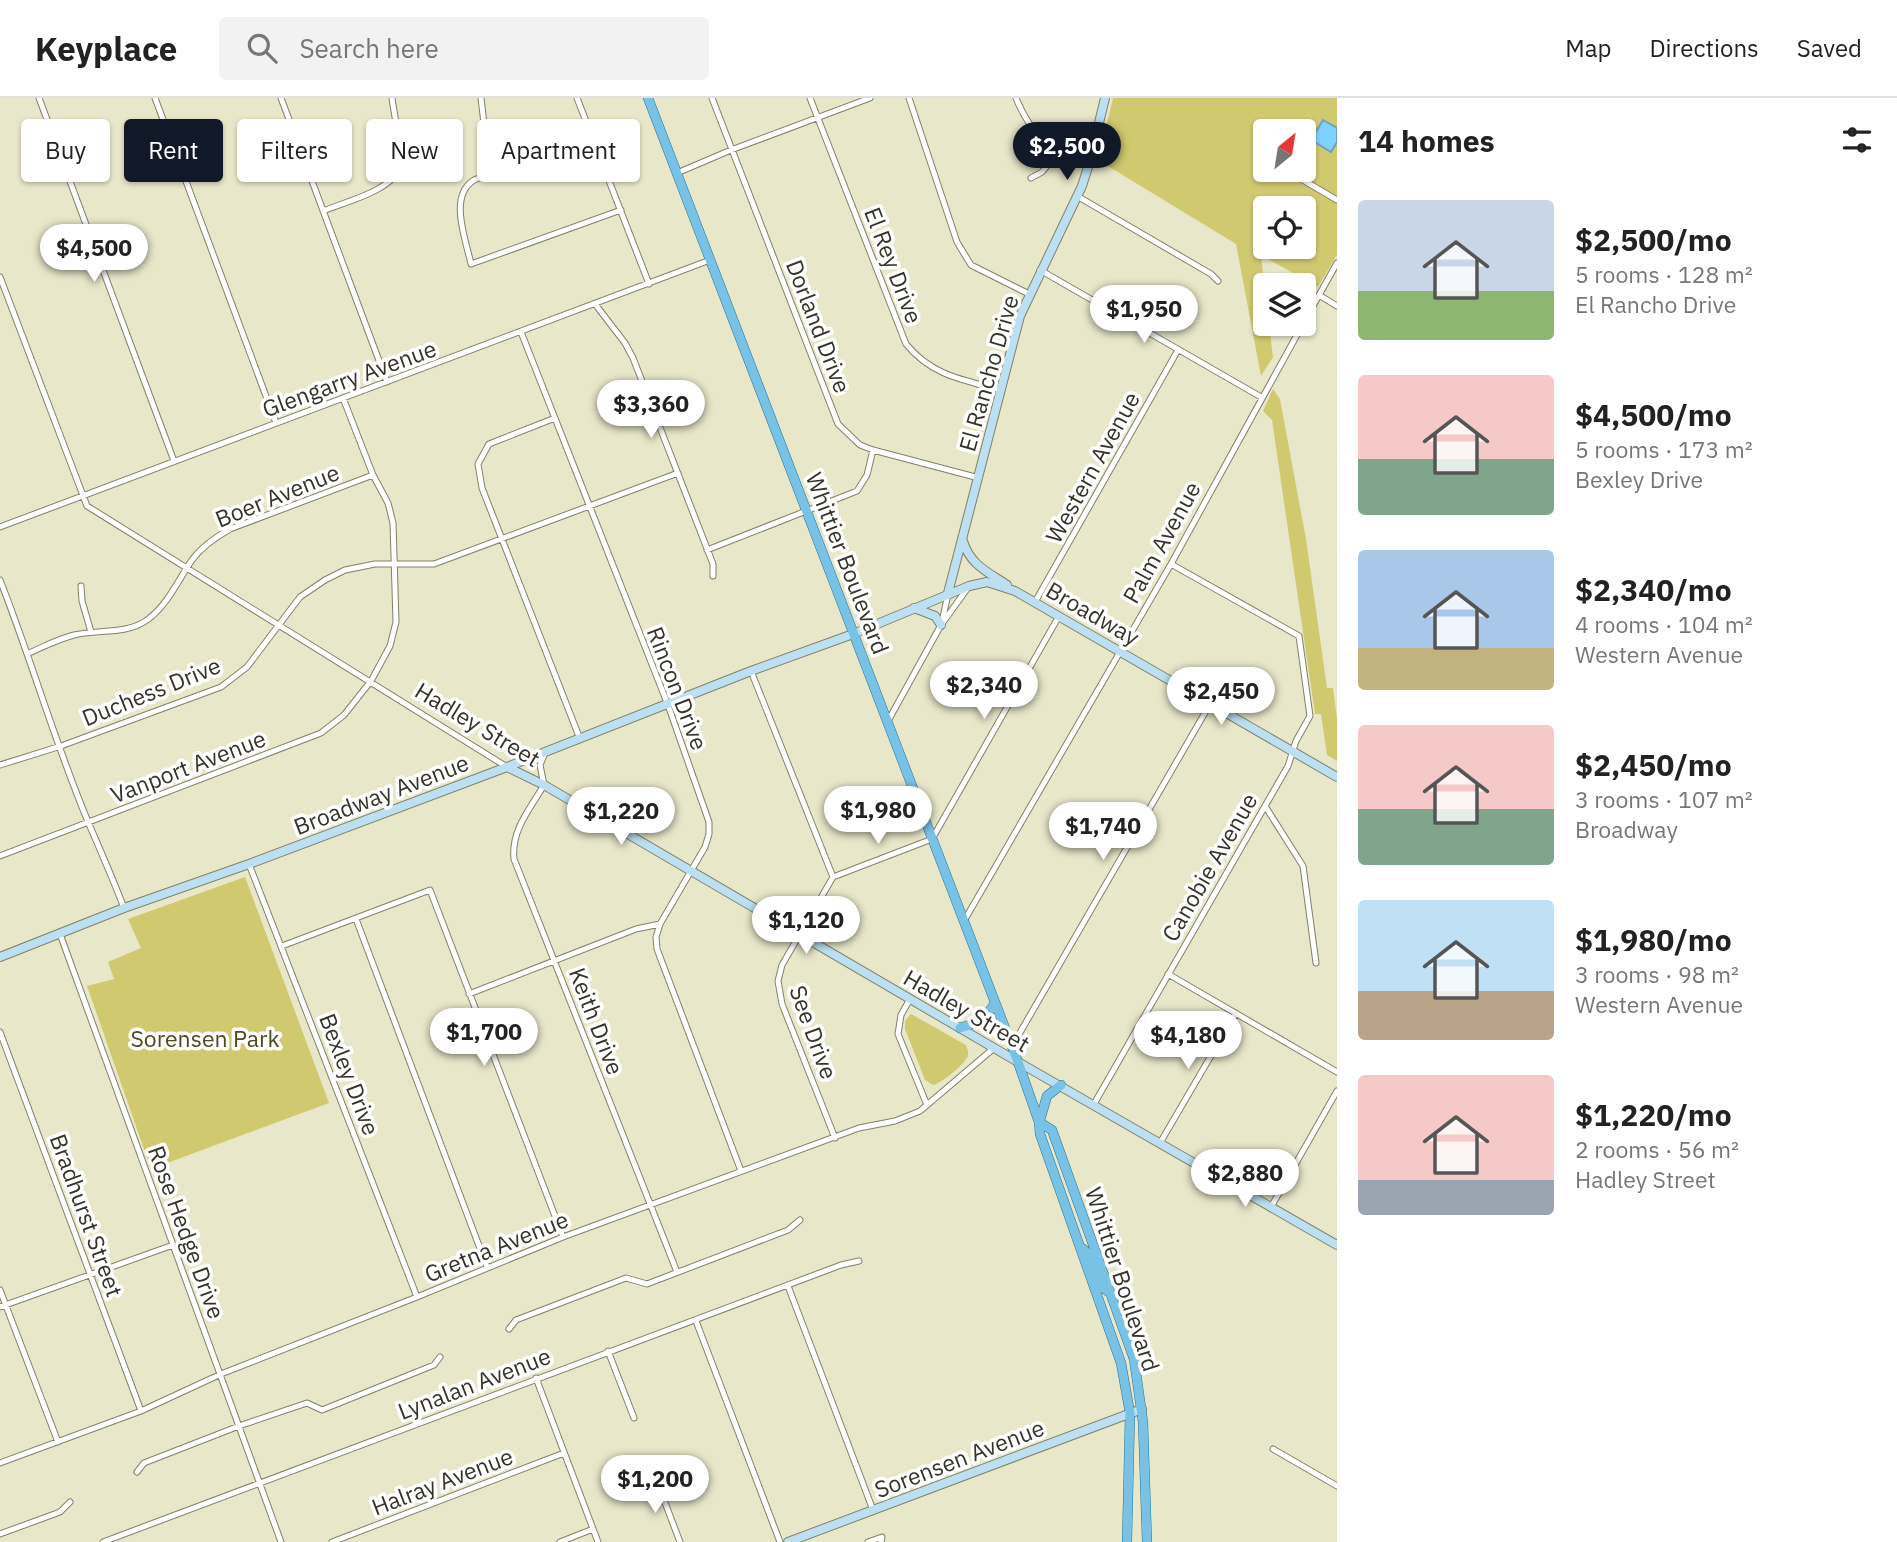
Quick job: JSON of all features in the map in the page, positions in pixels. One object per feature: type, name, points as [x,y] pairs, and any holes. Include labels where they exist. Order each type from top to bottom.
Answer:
[{"type":"main road","name":"Whittier Boulevard","points":[[648,98],[995,1003],[1039,1122],[1046,1154],[1121,1363],[1130,1413],[1128,1542]]},
{"type":"main road","points":[[961,1028],[976,1023],[989,1014],[995,1003]]},
{"type":"main road","points":[[1039,1122],[1047,1096],[1061,1085]]},
{"type":"main road","name":"Whittier Boulevard","points":[[1039,1122],[1052,1130],[1134,1359],[1142,1409],[1147,1542]]},
{"type":"main road","points":[[1046,1154],[1054,1156],[1068,1174]]},
{"type":"main road","points":[[1080,1246],[1092,1257],[1103,1288],[1112,1294]]},
{"type":"main road","points":[[1099,1299],[1107,1301],[1118,1326],[1125,1334]]},
{"type":"street","points":[[39,98],[174,461]]},
{"type":"street","points":[[155,98],[276,423]]},
{"type":"street","points":[[281,98],[387,382]]},
{"type":"street","points":[[323,211],[387,185],[396,175],[401,163],[392,98]]},
{"type":"street","points":[[481,98],[483,119]]},
{"type":"street","points":[[578,98],[586,119]]},
{"type":"street","name":"Dorland Drive","points":[[712,98],[838,424],[860,445],[873,450],[979,478]]},
{"type":"street","name":"El Rey Drive","points":[[810,98],[906,344],[927,366],[957,378],[1001,390]]},
{"type":"street","points":[[677,173],[731,149],[870,98]]},
{"type":"street","points":[[909,98],[957,242],[971,265],[1030,294]]},
{"type":"street","points":[[1016,98],[1025,121],[1034,132],[1060,150],[1089,164]]},
{"type":"street","name":"El Rancho Drive","points":[[941,625],[1020,316],[1077,196],[1089,164],[1105,98]]},
{"type":"street","points":[[1031,178],[1042,172],[1060,150]]},
{"type":"street","points":[[477,180],[466,189],[460,211],[471,264],[621,210]]},
{"type":"street","points":[[610,182],[649,284]]},
{"type":"street","points":[[1306,182],[1337,200]]},
{"type":"street","points":[[1077,196],[1212,274],[1218,281]]},
{"type":"street","name":"Glengarry Avenue","points":[[0,527],[710,260]]},
{"type":"street","name":"Palm Avenue","points":[[1316,300],[1337,263]]},
{"type":"street","points":[[1041,270],[1261,397]]},
{"type":"street","points":[[0,277],[82,496]]},
{"type":"street","points":[[1319,295],[1337,306]]},
{"type":"street","points":[[595,304],[633,358],[708,550],[713,564],[713,576]]},
{"type":"street","name":"Rincon Drive","points":[[521,332],[668,705],[709,821],[705,847],[660,924]]},
{"type":"street","name":"Palm Avenue","points":[[964,921],[1171,564],[1296,336]]},
{"type":"street","name":"Western Avenue","points":[[1035,603],[1178,350]]},
{"type":"street","name":"Vanport Avenue","points":[[0,856],[321,733],[344,715],[371,681],[390,646],[396,622],[393,523],[388,503],[373,475],[343,398]]},
{"type":"street","points":[[555,418],[489,444],[478,464],[482,488],[580,738]]},
{"type":"street","points":[[708,550],[857,491],[867,475],[873,450]]},
{"type":"street","name":"Duchess Drive","points":[[0,765],[61,746],[221,687],[247,667],[300,597],[345,570],[375,564],[434,564],[678,473]]},
{"type":"street","name":"Boer Avenue","points":[[29,653],[70,636],[128,629],[141,624],[163,606],[206,544],[230,529],[373,475]]},
{"type":"street","name":"Hadley Street","points":[[82,496],[87,506],[507,767],[544,785],[1017,1062],[1337,1245]]},
{"type":"street","points":[[963,539],[967,554],[973,562],[1015,591]]},
{"type":"street","name":"Canobie Avenue","points":[[1094,1104],[1288,766],[1310,716],[1299,636],[1171,564]]},
{"type":"street","points":[[0,580],[29,653],[89,823],[124,908]]},
{"type":"street","name":"Broadway","points":[[853,634],[948,593],[987,582],[1015,591],[1337,777]]},
{"type":"street","points":[[81,586],[82,601],[91,632]]},
{"type":"street","name":"El Rancho Drive","points":[[888,721],[941,625],[969,586]]},
{"type":"street","points":[[914,608],[935,616],[941,625]]},
{"type":"street","points":[[751,671],[833,877],[932,839],[1059,616]]},
{"type":"street","name":"Broadway Avenue","points":[[0,957],[853,634]]},
{"type":"street","points":[[1008,1038],[1018,1036],[1210,704]]},
{"type":"street","points":[[544,785],[540,765],[545,752]]},
{"type":"street","name":"Keith Drive","points":[[544,785],[515,833],[514,859],[677,1272]]},
{"type":"street","points":[[1265,806],[1303,866],[1316,964]]},
{"type":"street","name":"Bexley Drive","points":[[250,864],[417,1297]]},
{"type":"street","name":"See Drive","points":[[833,877],[779,973],[779,991],[835,1138]]},
{"type":"street","points":[[282,946],[430,890],[563,1237]]},
{"type":"street","points":[[356,919],[487,1267]]},
{"type":"street","points":[[469,994],[636,929],[660,924],[656,937],[661,961],[741,1171]]},
{"type":"street","name":"Rose Hedge Drive","points":[[60,934],[281,1542]]},
{"type":"street","points":[[1168,974],[1337,1072]]},
{"type":"street","points":[[910,999],[901,1015],[898,1034],[927,1105]]},
{"type":"street","points":[[1160,1143],[1236,1013]]},
{"type":"street","name":"Bradhurst Street","points":[[0,1032],[141,1411]]},
{"type":"street","name":"Gretna Avenue","points":[[0,1463],[141,1411],[220,1374],[563,1237],[859,1128],[895,1121],[920,1111],[994,1048]]},
{"type":"street","points":[[1270,1207],[1337,1091]]},
{"type":"street","points":[[509,1329],[516,1320],[626,1278],[647,1284],[788,1230],[800,1220]]},
{"type":"street","points":[[3,1306],[173,1245]]},
{"type":"street","name":"Lynalan Avenue","points":[[103,1542],[608,1351],[696,1321],[841,1265],[859,1261]]},
{"type":"street","points":[[788,1286],[873,1510]]},
{"type":"street","points":[[0,1290],[3,1306],[58,1442]]},
{"type":"street","points":[[696,1321],[780,1542]]},
{"type":"street","points":[[608,1351],[634,1418]]},
{"type":"street","points":[[137,1472],[144,1463],[307,1403],[322,1410],[434,1365],[440,1357]]},
{"type":"street","points":[[536,1378],[598,1542]]},
{"type":"street","name":"Sorensen Avenue","points":[[789,1542],[1142,1409]]},
{"type":"street","points":[[1273,1450],[1337,1486]]},
{"type":"street","name":"Halray Avenue","points":[[332,1542],[565,1453]]},
{"type":"street","points":[[656,1479],[680,1542]]},
{"type":"street","points":[[0,1534],[60,1511],[70,1502]]},
{"type":"street","points":[[560,1542],[593,1529]]},
{"type":"street","points":[[868,1542],[881,1537],[881,1542]]},
{"type":"green space","points":[[1113,98],[1337,98],[1337,255],[1318,287],[1316,273],[1293,273],[1268,259],[1316,259],[1316,196],[1253,196],[1253,259],[1261,259],[1263,273],[1253,273],[1253,334],[1236,244],[1098,160]]},
{"type":"green space","points":[[1253,336],[1270,336],[1273,357],[1261,376]]},
{"type":"green space","points":[[1273,389],[1280,399],[1306,539],[1327,688],[1333,688],[1337,719],[1337,761],[1327,755],[1321,714],[1315,714],[1272,420],[1263,411]]},
{"type":"green space","name":"Sorensen Park","points":[[245,877],[329,1103],[151,1169],[87,986],[114,979],[108,962],[141,948],[128,919]]},
{"type":"green space","points":[[911,1014],[966,1045],[968,1050],[963,1064],[937,1084],[933,1085],[925,1080],[905,1029],[905,1021]]},
{"type":"water","points":[[1323,120],[1337,128],[1337,142],[1331,152],[1316,143],[1316,132]]}]
